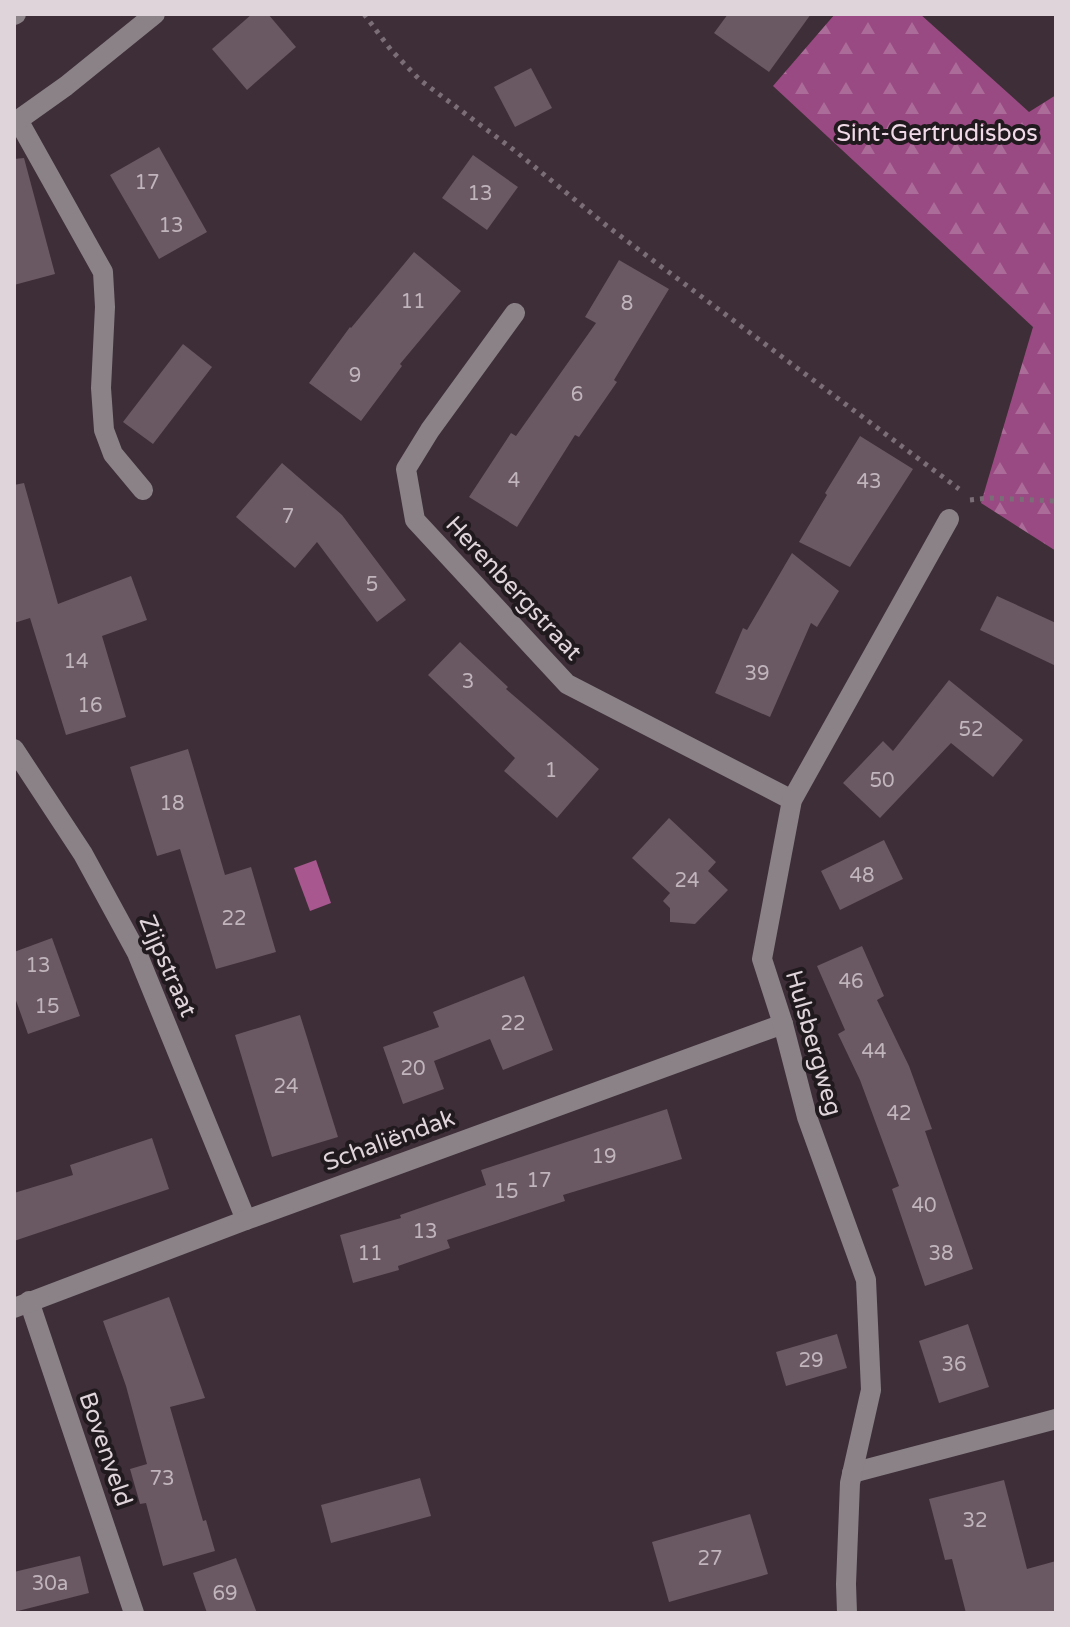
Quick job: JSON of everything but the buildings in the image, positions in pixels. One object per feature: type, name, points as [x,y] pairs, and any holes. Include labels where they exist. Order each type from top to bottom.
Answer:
[{"type":"street","points":[[143,490],[113,454],[104,430],[101,388],[105,307],[103,272],[16,121],[66,86],[155,14]]},
{"type":"street","name":"Herenbergstraat","points":[[515,313],[430,430],[406,469],[415,520],[567,684],[792,800]]},
{"type":"street","name":"Hulsbergweg","points":[[847,1613],[852,1473],[871,1390],[866,1280],[807,1117],[762,959],[792,800],[949,519]]},
{"type":"street","name":"Zijpstraat","points":[[14,749],[83,854],[137,953],[246,1220]]},
{"type":"street","name":"Schaliëndak","points":[[22,1305],[783,1024]]},
{"type":"street","name":"Bovenveld","points":[[22,1305],[134,1613]]},
{"type":"street","points":[[852,1473],[1056,1419]]},
{"type":"path","points":[[364,14],[391,50],[420,80],[620,235],[961,491],[961,501],[990,498],[1056,501]]},
{"type":"green space","name":"Sint-Gertrudisbos","points":[[835,14],[920,14],[1029,112],[1056,95],[1056,551],[981,503],[1033,327],[773,86]]},
{"type":"shaded area","points":[[316,860],[331,903],[310,911],[294,868]]}]
